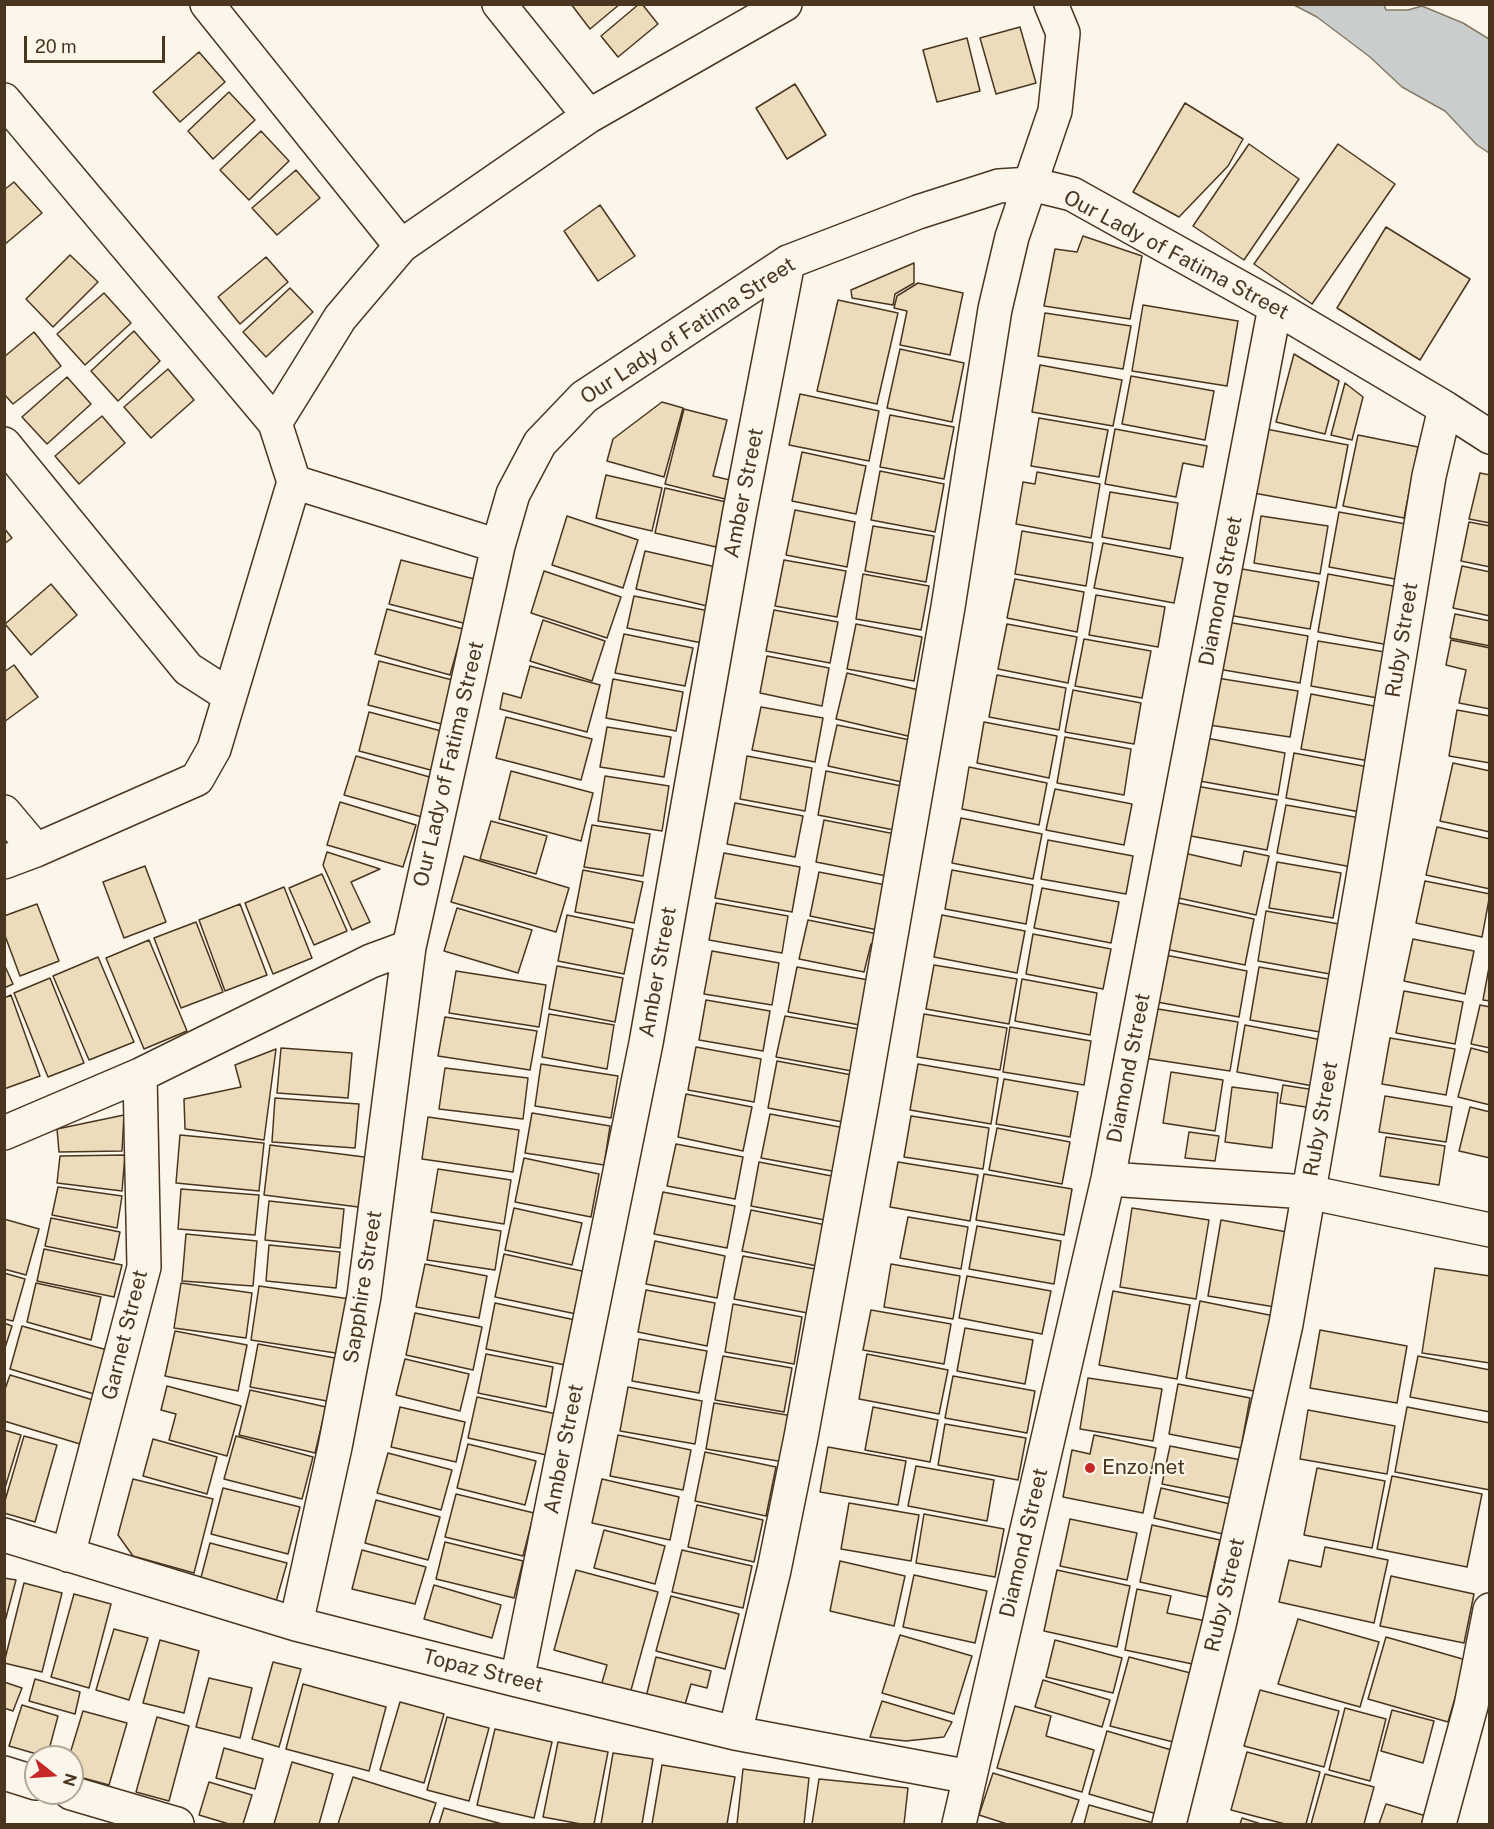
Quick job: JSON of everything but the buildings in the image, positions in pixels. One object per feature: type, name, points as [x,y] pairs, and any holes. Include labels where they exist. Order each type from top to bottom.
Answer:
[{"type":"street","points":[[207,4],[401,246]]},
{"type":"street","points":[[499,4],[589,116]]},
{"type":"street","points":[[275,423],[339,318],[401,246],[589,116],[785,4]]},
{"type":"street","points":[[735,1733],[774,1570],[801,1437],[946,619],[995,309],[1012,237],[1055,111],[1063,33],[1051,4]]},
{"type":"street","points":[[4,100],[275,423],[294,482],[214,749],[197,779],[4,862]]},
{"type":"street","name":"Our Lady of Fatima Street","points":[[409,947],[498,546],[513,494],[540,443],[584,397],[788,262],[918,212],[999,186],[1031,184],[1072,194],[1275,308],[1490,437]]},
{"type":"street","name":"Amber Street","points":[[517,1680],[646,1043],[739,516],[788,262]]},
{"type":"street","name":"Diamond Street","points":[[959,1824],[1107,1179],[1275,308]]},
{"type":"street","name":"Ruby Street","points":[[1169,1824],[1219,1625],[1286,1324],[1429,476],[1445,408]]},
{"type":"street","points":[[4,444],[188,669],[230,696]]},
{"type":"street","points":[[294,482],[498,546]]},
{"type":"street","points":[[4,812],[36,850]]},
{"type":"street","points":[[4,1133],[140,1074],[371,961],[409,947]]},
{"type":"street","name":"Sapphire Street","points":[[296,1624],[335,1447],[364,1296],[409,947]]},
{"type":"street","name":"Garnet Street","points":[[68,1555],[144,1267],[140,1074]]},
{"type":"street","points":[[1107,1179],[1308,1192],[1490,1230]]},
{"type":"street","name":"Topaz Street","points":[[4,1535],[296,1624],[517,1680],[735,1733],[970,1777]]},
{"type":"street","points":[[1438,1824],[1471,1706],[1490,1610]]},
{"type":"street","points":[[4,1773],[24,1779]]},
{"type":"street","points":[[84,1797],[177,1824]]},
{"type":"shaded area","points":[[1294,5],[1384,5],[1386,10],[1408,10],[1422,6],[1463,23],[1489,39],[1489,153],[1477,145],[1445,111],[1402,87],[1370,57],[1317,17]]},
{"type":"place","name":"Enzo.net","points":[[1090,1468]]}]
